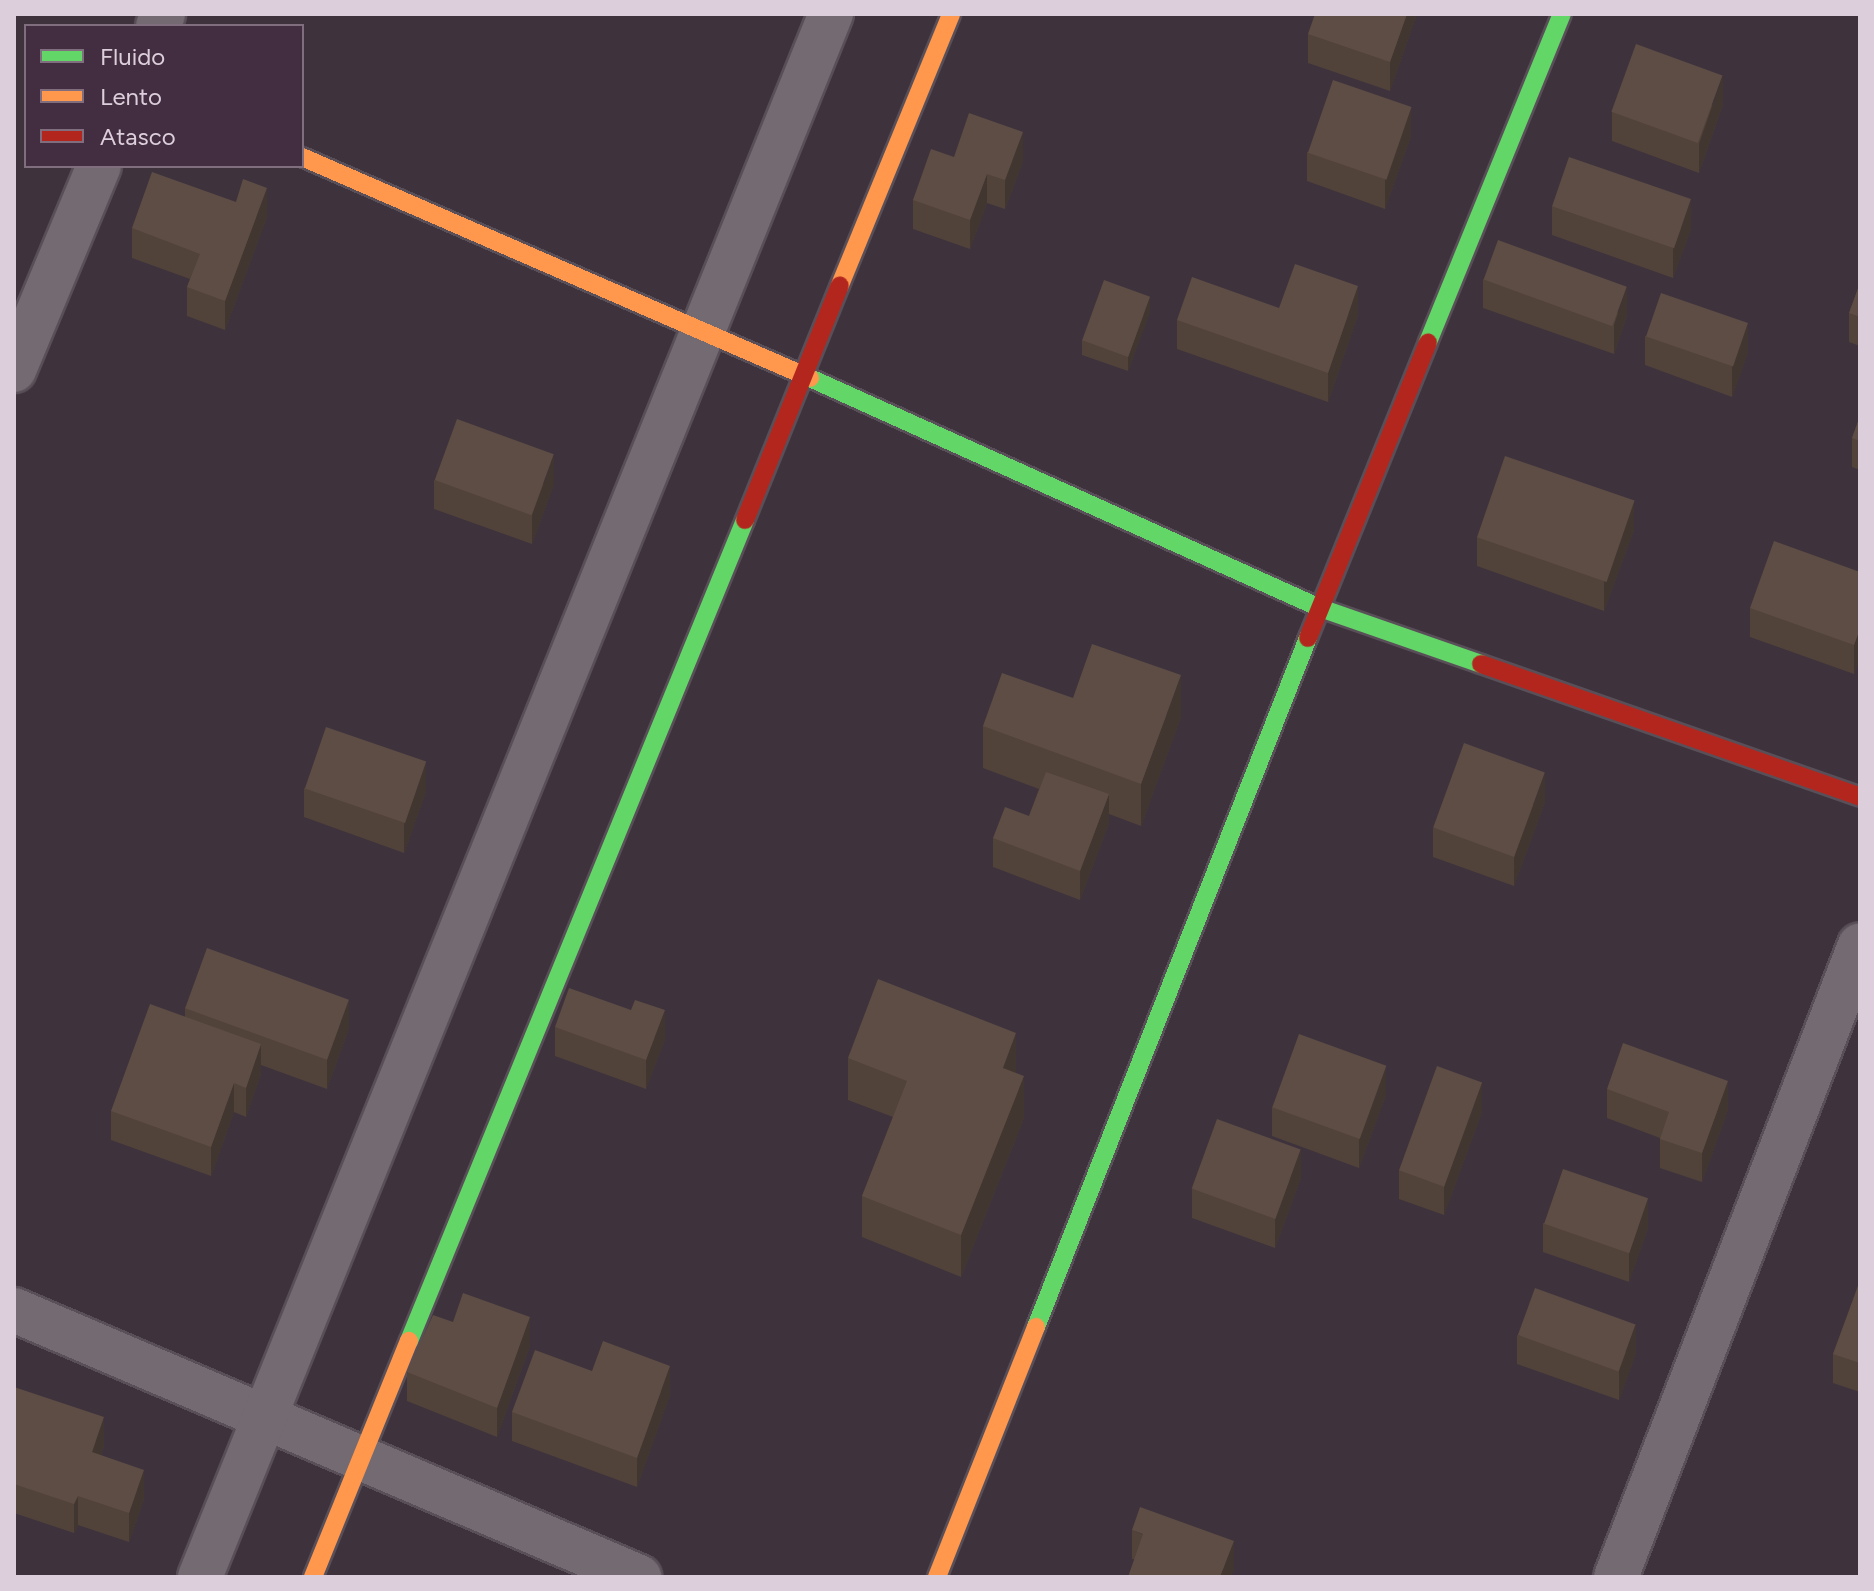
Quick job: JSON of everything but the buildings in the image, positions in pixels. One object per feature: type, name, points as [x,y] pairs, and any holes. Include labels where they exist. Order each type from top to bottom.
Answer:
[{"type":"street","points":[[200,1577],[831,14]]},
{"type":"street","points":[[313,1577],[951,14]]},
{"type":"street","points":[[937,1577],[1320,608],[1562,14]]},
{"type":"street","points":[[304,158],[805,374],[1320,608],[1860,797]]},
{"type":"street","points":[[14,370],[98,168]]},
{"type":"street","points":[[1616,1577],[1860,945]]},
{"type":"street","points":[[14,1310],[639,1577]]},
{"type":"traffic: fast","points":[[1428,342],[1562,14]]},
{"type":"traffic: fast","points":[[810,378],[1320,608],[1481,664]]},
{"type":"traffic: fast","points":[[409,1341],[745,520]]},
{"type":"traffic: fast","points":[[1036,1327],[1308,638]]},
{"type":"traffic: slow","points":[[840,285],[951,14]]},
{"type":"traffic: slow","points":[[304,158],[810,378]]},
{"type":"traffic: slow","points":[[937,1577],[1036,1327]]},
{"type":"traffic: slow","points":[[313,1577],[409,1341]]},
{"type":"traffic: jam","points":[[745,520],[840,285]]},
{"type":"traffic: jam","points":[[1308,638],[1428,342]]},
{"type":"traffic: jam","points":[[1481,664],[1860,797]]}]
